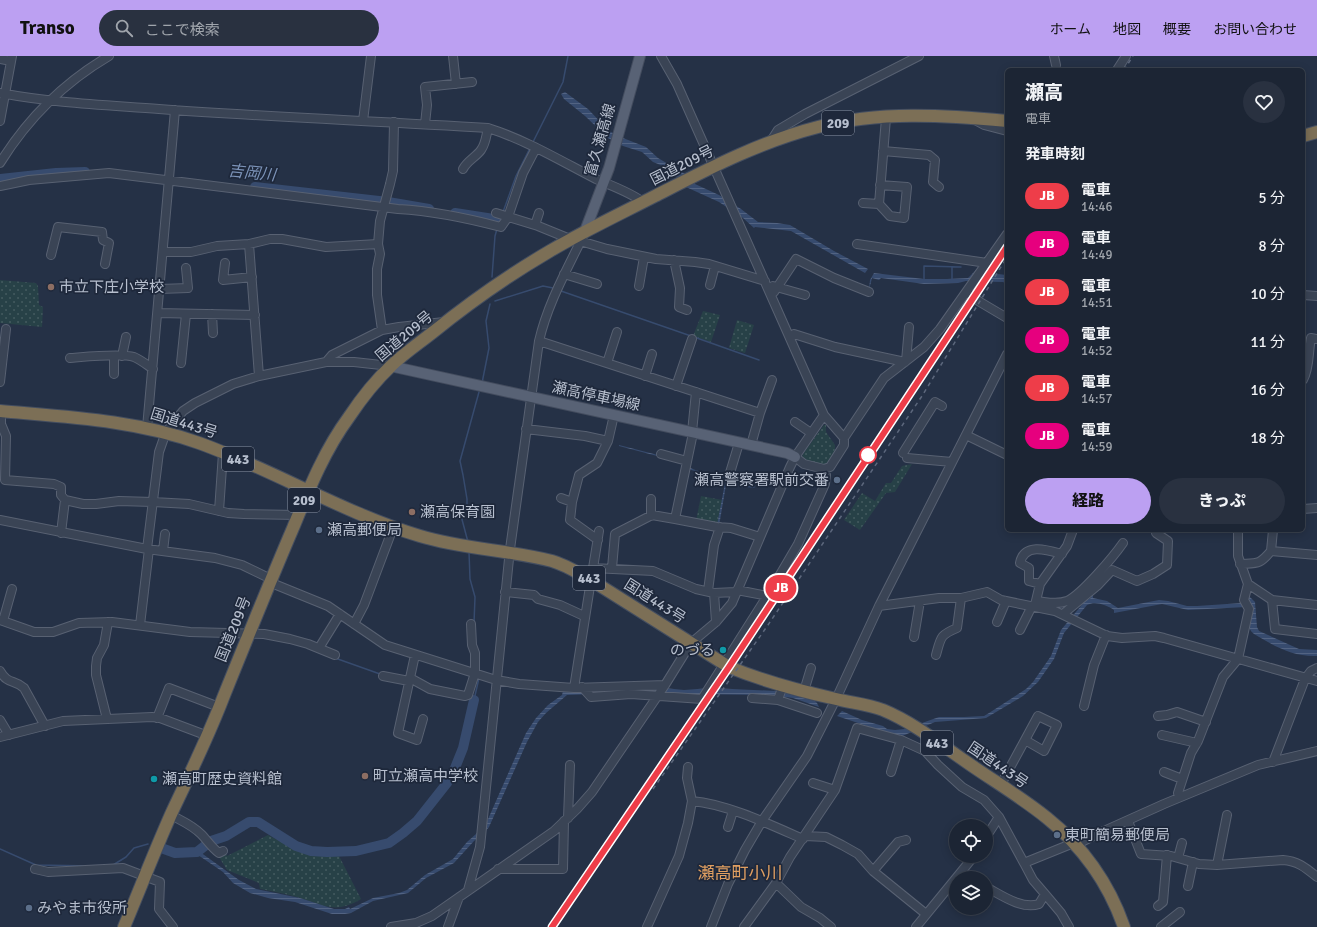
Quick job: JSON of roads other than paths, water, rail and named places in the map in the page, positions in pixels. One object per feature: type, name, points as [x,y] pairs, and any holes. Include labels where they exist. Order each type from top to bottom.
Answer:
[{"type":"highway","name":"国道209号","points":[[124,927],[171,815],[208,736],[270,581],[326,452],[349,416],[390,366],[445,322],[500,282],[643,202],[740,153],[771,141],[839,122],[886,118],[942,116],[1005,120]]},
{"type":"highway","points":[[1305,135],[1317,132]]},
{"type":"highway","name":"国道443号","points":[[1,411],[118,422],[166,432],[223,453],[393,528],[469,547],[552,561],[591,575],[724,665],[751,676],[804,691],[865,704],[897,717],[919,730],[1046,817],[1076,845],[1106,886],[1118,909],[1124,927]]},
{"type":"main road","name":"富久瀬高線","points":[[579,237],[604,182],[640,56]]},
{"type":"main road","name":"瀬高停車場線","points":[[390,366],[787,453],[795,457]]},
{"type":"street","points":[[0,163],[10,146],[48,100],[84,72],[109,56]]},
{"type":"street","points":[[363,121],[371,56]]},
{"type":"street","points":[[454,56],[456,84]]},
{"type":"street","points":[[661,56],[677,84],[713,167],[772,286],[824,415],[844,438]]},
{"type":"street","points":[[771,141],[778,130],[805,114],[919,56]]},
{"type":"street","points":[[1054,56],[1056,65]]},
{"type":"street","points":[[1118,68],[1126,56]]},
{"type":"street","points":[[0,59],[12,58],[2,93],[0,121]]},
{"type":"street","points":[[425,124],[427,105],[425,87],[472,82]]},
{"type":"street","points":[[2,93],[48,100],[282,118],[394,122],[488,128],[504,133],[536,148],[643,202]]},
{"type":"street","points":[[148,428],[175,110]]},
{"type":"street","points":[[879,204],[886,118]]},
{"type":"street","points":[[971,118],[984,125],[1005,130]]},
{"type":"street","points":[[382,330],[377,295],[377,270],[380,254],[378,244],[380,221],[393,171],[394,122]]},
{"type":"street","points":[[463,170],[466,164],[480,151],[486,140],[488,128]]},
{"type":"street","points":[[0,186],[29,180],[109,173],[455,215],[501,227],[508,217],[522,174],[536,148]]},
{"type":"street","points":[[883,151],[929,155],[935,160],[933,182],[939,187]]},
{"type":"street","points":[[863,203],[879,204],[890,216],[904,218],[907,187],[880,185]]},
{"type":"street","points":[[496,213],[579,237],[607,249],[644,257],[696,262],[715,266],[772,286],[805,295]]},
{"type":"street","points":[[535,225],[539,213]]},
{"type":"street","points":[[51,255],[58,227],[102,232],[103,240],[109,244],[106,264]]},
{"type":"street","points":[[468,890],[480,847],[509,554],[539,341],[543,322],[579,237]]},
{"type":"street","points":[[795,457],[804,464],[824,469],[830,467],[844,445],[844,438],[884,378],[924,347],[940,329],[1005,237]]},
{"type":"street","points":[[163,252],[191,252],[217,246],[250,244],[270,239],[326,247],[378,244]]},
{"type":"street","points":[[250,244],[259,376]]},
{"type":"street","points":[[857,244],[987,262]]},
{"type":"street","points":[[639,286],[644,257]]},
{"type":"street","points":[[772,286],[796,259],[834,278],[869,292]]},
{"type":"street","points":[[674,260],[680,288],[679,307],[687,310]]},
{"type":"street","points":[[225,263],[223,280],[252,277]]},
{"type":"street","points":[[710,285],[715,266]]},
{"type":"street","points":[[160,289],[188,288],[186,268]]},
{"type":"street","points":[[564,274],[597,284]]},
{"type":"street","points":[[966,292],[1005,317]]},
{"type":"street","points":[[1305,295],[1317,296]]},
{"type":"street","points":[[158,314],[255,315]]},
{"type":"street","points":[[182,363],[186,314]]},
{"type":"street","points":[[212,314],[213,333]]},
{"type":"street","points":[[326,362],[332,355],[382,330],[445,322]]},
{"type":"street","points":[[905,362],[909,327]]},
{"type":"street","points":[[0,382],[6,329]]},
{"type":"street","points":[[607,363],[617,332]]},
{"type":"street","points":[[794,334],[835,347],[905,362]]},
{"type":"street","points":[[114,374],[118,356],[126,337]]},
{"type":"street","points":[[1305,376],[1307,372],[1309,348],[1312,338],[1317,339]]},
{"type":"street","points":[[676,386],[692,339]]},
{"type":"street","points":[[539,341],[760,413]]},
{"type":"street","points":[[645,376],[652,354]]},
{"type":"street","points":[[70,358],[118,356],[133,357],[144,362],[153,369]]},
{"type":"street","points":[[711,927],[728,884],[745,850],[762,821],[807,756],[836,699],[879,606],[1005,358]]},
{"type":"street","points":[[140,625],[159,452],[166,432],[183,411],[233,384],[259,376],[326,362],[354,362],[390,366]]},
{"type":"street","points":[[751,445],[760,413],[772,380]]},
{"type":"street","points":[[675,519],[692,432],[696,392]]},
{"type":"street","points":[[942,406],[935,402],[905,455],[952,462]]},
{"type":"street","points":[[1,411],[1,424],[6,436],[2,481],[54,484],[61,487],[61,495],[65,500],[72,503],[96,504],[119,501],[153,502],[189,504],[219,511],[244,514],[298,515]]},
{"type":"street","points":[[578,687],[584,616],[598,536],[570,520],[572,502],[578,475],[597,462],[608,441],[614,415]]},
{"type":"street","points":[[392,927],[406,926],[432,916],[554,830],[592,792],[658,696],[691,643],[716,622],[732,603],[795,457],[824,415]]},
{"type":"street","points":[[795,422],[811,433]]},
{"type":"street","points":[[526,429],[585,436],[608,441]]},
{"type":"street","points":[[966,435],[1005,454]]},
{"type":"street","points":[[729,476],[739,443]]},
{"type":"street","points":[[219,511],[223,453]]},
{"type":"street","points":[[661,454],[687,461]]},
{"type":"street","points":[[578,687],[592,697],[631,694],[702,699],[768,596],[798,544],[825,484],[826,475],[824,469]]},
{"type":"street","points":[[560,498],[572,502]]},
{"type":"street","points":[[651,499],[651,516]]},
{"type":"street","points":[[61,533],[65,500]]},
{"type":"street","points":[[1305,509],[1317,508]]},
{"type":"street","points":[[612,568],[615,534],[651,516],[743,531],[760,537]]},
{"type":"street","points":[[0,520],[148,549],[215,558],[242,565],[270,581],[328,606],[385,645],[496,680],[519,684],[578,687],[665,685]]},
{"type":"street","points":[[716,622],[711,592],[714,545],[720,527]]},
{"type":"street","points":[[354,624],[364,605],[393,528]]},
{"type":"street","points":[[1020,630],[1034,604],[1040,584],[1067,546],[1072,532]]},
{"type":"street","points":[[1063,614],[1097,586],[1112,570],[1137,581],[1153,574],[1167,565],[1168,541],[1156,532]]},
{"type":"street","points":[[1238,532],[1238,556],[1248,584],[1272,600],[1317,605]]},
{"type":"street","points":[[1240,564],[1258,563],[1262,560],[1271,551],[1273,532]]},
{"type":"street","points":[[163,551],[165,534]]},
{"type":"street","points":[[879,606],[938,598],[961,598],[987,592],[1001,600],[1034,604],[1055,603],[1068,600],[1096,575],[1118,551],[1123,543]]},
{"type":"street","points":[[1040,584],[1029,581],[1028,568],[1020,563],[1021,558],[1027,551],[1039,548],[1062,554]]},
{"type":"street","points":[[1271,551],[1317,555]]},
{"type":"street","points":[[591,575],[612,568],[653,571],[696,589],[711,592],[737,591],[768,596]]},
{"type":"street","points":[[1179,798],[1178,793],[1191,753],[1206,722],[1223,677],[1238,659],[1249,609],[1244,600],[1248,584]]},
{"type":"street","points":[[12,589],[2,620],[34,632],[53,632],[80,623],[108,622],[190,632],[264,634],[290,639],[319,648],[335,655]]},
{"type":"street","points":[[505,592],[534,595],[538,599],[560,605],[584,616]]},
{"type":"street","points":[[936,655],[941,638],[945,633],[957,628],[961,598]]},
{"type":"street","points":[[1272,600],[1275,629],[1317,634]]},
{"type":"street","points":[[914,637],[920,601]]},
{"type":"street","points":[[997,622],[1006,601]]},
{"type":"street","points":[[1034,604],[1063,614],[1106,635],[1122,638],[1155,636],[1305,679],[1317,681]]},
{"type":"street","points":[[319,648],[340,614]]},
{"type":"street","points":[[107,718],[96,676],[97,658],[104,645],[108,622]]},
{"type":"street","points":[[383,676],[410,680],[430,689],[465,696],[468,695],[475,673],[475,653],[472,645],[471,624]]},
{"type":"street","points":[[1084,706],[1094,665],[1106,635]]},
{"type":"street","points":[[415,655],[398,733],[418,740],[423,719]]},
{"type":"street","points":[[804,691],[810,668]]},
{"type":"street","points":[[1273,762],[1305,679],[1311,671],[1317,668]]},
{"type":"street","points":[[0,671],[6,679],[21,685],[24,688],[45,726]]},
{"type":"street","points":[[778,700],[783,685]]},
{"type":"street","points":[[156,718],[169,688],[219,708]]},
{"type":"street","points":[[752,698],[778,700],[817,713]]},
{"type":"street","points":[[1158,716],[1177,712],[1206,722]]},
{"type":"street","points":[[0,737],[63,721],[107,718],[156,718],[208,736]]},
{"type":"street","points":[[0,720],[9,735]]},
{"type":"street","points":[[744,927],[776,883],[835,790],[857,728],[901,740],[925,751],[957,783],[984,800],[999,817],[1033,880],[1061,913],[1069,927]]},
{"type":"street","points":[[1162,735],[1197,743]]},
{"type":"street","points":[[891,772],[901,740]]},
{"type":"street","points":[[1000,786],[1025,740]]},
{"type":"street","points":[[1024,863],[1071,844],[1076,845],[1128,820],[1258,765],[1317,751]]},
{"type":"street","points":[[498,870],[563,870],[570,765]]},
{"type":"street","points":[[647,927],[679,856],[688,823],[692,801],[687,778],[688,767]]},
{"type":"street","points":[[1164,772],[1182,779]]},
{"type":"street","points":[[813,783],[835,790]]},
{"type":"street","points":[[692,801],[707,802],[804,837],[826,837],[858,854],[873,871],[926,914]]},
{"type":"street","points":[[728,827],[733,811]]},
{"type":"street","points":[[171,815],[191,825],[219,853],[223,851]]},
{"type":"street","points":[[1217,865],[1227,815]]},
{"type":"street","points":[[993,826],[999,817]]},
{"type":"street","points":[[1128,820],[1141,854],[1167,855],[1199,864],[1217,865],[1292,860],[1299,863],[1317,877]]},
{"type":"street","points":[[873,871],[898,842],[906,840]]},
{"type":"street","points":[[1178,858],[1182,843]]},
{"type":"street","points":[[1158,906],[1163,902],[1167,855]]},
{"type":"street","points":[[1188,886],[1192,862]]},
{"type":"street","points":[[962,871],[968,863]]},
{"type":"street","points":[[35,869],[48,872],[123,868],[160,882],[159,909],[173,927]]},
{"type":"street","points":[[776,883],[800,907],[820,918],[831,927]]},
{"type":"street","points":[[916,927],[949,886]]},
{"type":"street","points":[[993,891],[1009,900],[1028,906],[1039,904],[1044,894]]},
{"type":"street","points":[[448,927],[459,897]]},
{"type":"street","points":[[1161,927],[1180,912]]},
{"type":"water","points":[[565,92],[588,109],[609,131],[646,147],[658,158],[685,174],[695,184],[719,195],[758,222],[790,225],[868,269],[865,273],[791,231],[754,228],[743,218],[719,202],[686,187],[668,168],[653,162],[642,152],[623,146],[608,138],[585,116],[564,99],[561,94]]},
{"type":"water","points":[[976,270],[978,272],[1005,275],[1005,283],[966,281],[958,283],[924,284],[872,278],[869,290],[870,280],[874,273],[924,279],[968,278]]},
{"type":"water","points":[[619,445],[681,461],[697,471],[727,477],[719,526],[717,525],[726,478],[691,470],[680,462]]},
{"type":"water","points":[[1091,591],[1093,591],[1093,598],[1107,601],[1118,608],[1159,600],[1187,606],[1242,603],[1248,595],[1255,602],[1257,627],[1259,631],[1299,649],[1317,650],[1317,656],[1292,653],[1254,634],[1248,625],[1246,607],[1188,610],[1162,604],[1114,613],[1114,610],[1108,607],[1094,603],[1087,605],[1064,633],[1054,659],[1038,682],[1023,696],[986,718],[935,722],[900,737],[837,716],[842,711],[862,720],[883,726],[887,729],[895,730],[905,729],[939,717],[984,716],[1026,689],[1033,682],[1051,656],[1061,630],[1085,601],[1091,598]]},
{"type":"water","points":[[654,687],[684,690],[711,688],[776,691],[815,701],[819,707],[793,698],[771,695],[687,694],[649,691],[648,693],[621,691],[567,695],[538,722],[527,742],[489,827],[484,833],[474,841],[454,863],[426,878],[408,893],[373,901],[351,913],[332,914],[295,902],[268,898],[250,893],[233,883],[223,872],[198,855],[200,852],[239,880],[256,889],[300,898],[334,909],[345,909],[349,907],[350,909],[373,898],[399,893],[407,890],[425,875],[453,859],[467,842],[485,826],[526,733],[536,718],[548,705],[562,695],[563,691]]},
{"type":"waterway","points":[[533,142],[563,82],[568,56]]},
{"type":"waterway","points":[[503,212],[516,176],[530,148]]},
{"type":"waterway","name":"吉岡川","points":[[0,179],[56,173],[85,172]]},
{"type":"waterway","name":"吉岡川","points":[[255,187],[388,202],[429,209]]},
{"type":"waterway","name":"吉岡川","points":[[455,213],[500,220]]},
{"type":"waterway","points":[[492,277],[495,236],[497,229]]},
{"type":"waterway","points":[[924,279],[924,266],[961,267]]},
{"type":"waterway","points":[[952,267],[952,279]]},
{"type":"waterway","points":[[495,301],[543,286],[553,288]]},
{"type":"waterway","points":[[561,291],[691,336]]},
{"type":"waterway","points":[[482,383],[489,348],[486,321],[490,304]]},
{"type":"waterway","points":[[694,337],[759,360]]},
{"type":"waterway","points":[[468,542],[460,512],[467,506],[460,461],[479,392]]},
{"type":"waterway","points":[[729,483],[754,487]]},
{"type":"waterway","points":[[469,552],[470,579],[475,597],[474,623]]},
{"type":"waterway","points":[[335,658],[380,674]]},
{"type":"waterway","points":[[468,699],[474,700],[479,678]]},
{"type":"waterway","points":[[164,849],[175,853],[197,852],[211,841],[226,836],[249,822],[258,822],[296,846],[311,851],[356,851],[389,843],[417,821],[447,783],[463,748],[474,700]]},
{"type":"waterway","points":[[113,865],[126,857],[134,848],[148,844]]},
{"type":"waterway","points":[[0,849],[36,865],[93,866]]},
{"type":"railway","points":[[1125,68],[1133,56]]},
{"type":"railway","points":[[552,927],[729,667],[1005,250]]},
{"type":"railway","points":[[653,789],[768,625],[922,396],[1005,260]]},
{"type":"train","name":"JB","points":[[552,927],[729,667],[1005,250]]},
{"type":"place","name":"市立下庄小学校","points":[[51,287]]},
{"type":"place","name":"瀬高警察署駅前交番","points":[[837,480]]},
{"type":"place","name":"瀬高保育園","points":[[412,512]]},
{"type":"place","name":"瀬高郵便局","points":[[319,530]]},
{"type":"place","name":"のづる","points":[[723,650]]},
{"type":"place","name":"町立瀬高中学校","points":[[365,776]]},
{"type":"place","name":"瀬高町歴史資料館","points":[[154,779]]},
{"type":"place","name":"東町簡易郵便局","points":[[1057,835]]},
{"type":"place","name":"みやま市役所","points":[[29,908]]},
{"type":"district","name":"瀬高町小川","points":[[740,873]]}]
